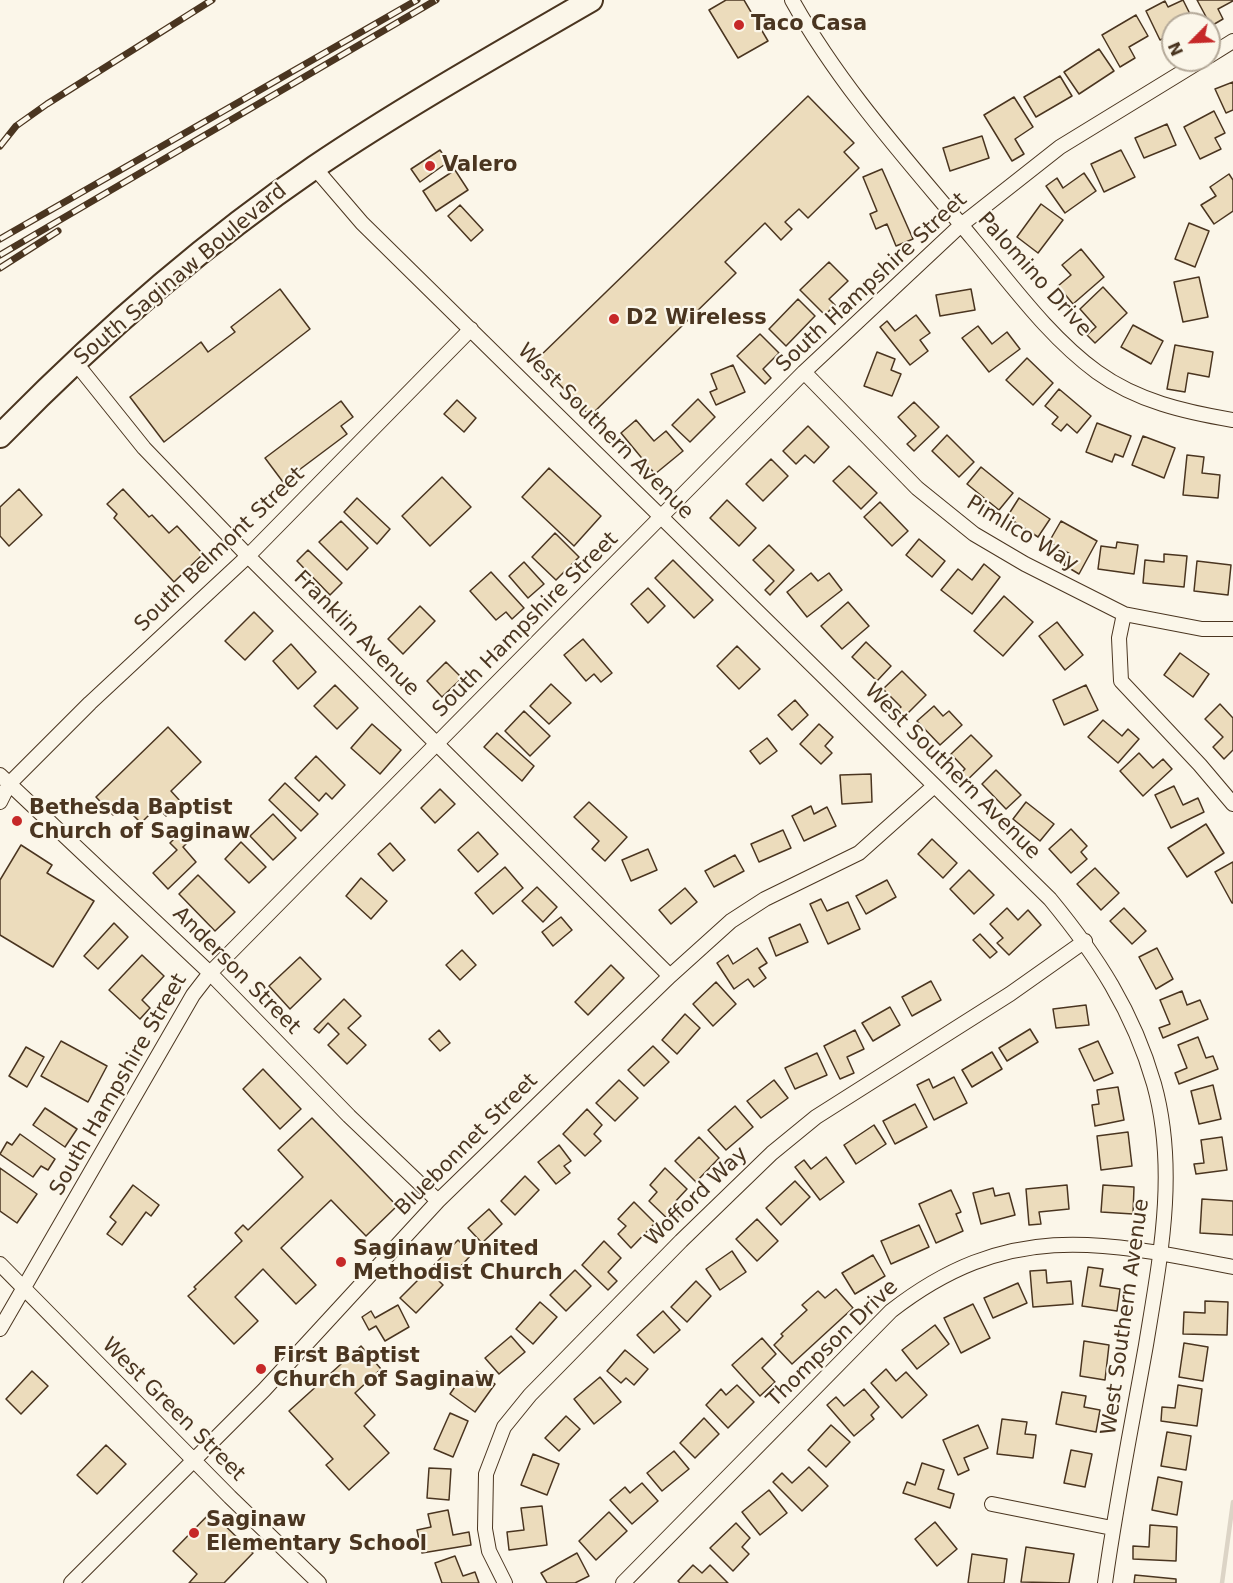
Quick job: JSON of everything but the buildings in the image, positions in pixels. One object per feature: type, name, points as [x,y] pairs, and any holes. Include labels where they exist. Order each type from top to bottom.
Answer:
[{"type":"main road","name":"South Saginaw Boulevard","points":[[0,436],[75,362],[200,254],[314,168],[415,103],[591,0]]},
{"type":"street","name":"Palomino Drive","points":[[792,0],[855,98],[1057,339],[1098,373],[1166,406],[1233,420]]},
{"type":"street","name":"South Hampshire Street","points":[[0,1329],[193,995],[210,973],[438,746],[804,372],[961,225],[1060,147],[1182,72]]},
{"type":"street","name":"West Southern Avenue","points":[[314,168],[362,223],[661,518],[837,687],[933,787],[1050,899],[1085,941],[1106,972],[1122,1003],[1154,1085],[1166,1160],[1161,1253],[1112,1528],[1105,1583]]},
{"type":"street","name":"South Belmont Street","points":[[0,802],[4,779],[248,556],[471,329]]},
{"type":"street","name":"Franklin Avenue","points":[[75,362],[144,448],[248,556],[670,976]]},
{"type":"street","name":"Pimlico Way","points":[[804,372],[917,488],[974,534],[1025,564],[1124,614],[1202,629],[1233,629]]},
{"type":"street","points":[[1124,614],[1119,638],[1121,681],[1200,765],[1233,804]]},
{"type":"street","name":"Anderson Street","points":[[4,779],[210,973],[349,1116],[438,1201]]},
{"type":"street","name":"Bluebonnet Street","points":[[71,1583],[264,1390],[438,1201],[670,976],[731,921],[765,899],[859,853],[933,787]]},
{"type":"street","name":"Wofford Way","points":[[505,1583],[489,1551],[485,1529],[486,1474],[504,1427],[530,1395],[681,1241],[772,1153],[816,1117],[1010,994],[1085,941]]},
{"type":"street","name":"Thompson Drive","points":[[623,1583],[882,1320],[917,1291],[971,1262],[1001,1252],[1035,1246],[1086,1244],[1161,1253],[1233,1267]]},
{"type":"street","name":"West Green Street","points":[[0,1264],[193,1460],[319,1583]]},
{"type":"street","points":[[992,1504],[1112,1528]]},
{"type":"waterway","points":[[1222,1583],[1233,1502]]},
{"type":"railway","points":[[0,146],[16,126],[47,104],[212,0]]},
{"type":"railway","points":[[0,239],[417,0]]},
{"type":"railway","points":[[0,255],[436,0]]},
{"type":"railway","points":[[0,268],[58,231]]},
{"type":"place","name":"Taco Casa","points":[[739,25]]},
{"type":"place","name":"Valero","points":[[430,166]]},
{"type":"place","name":"D2 Wireless","points":[[614,319]]},
{"type":"place","name":"Bethesda Baptist Church of Saginaw","points":[[17,821]]},
{"type":"place","name":"Saginaw United Methodist Church","points":[[341,1262]]},
{"type":"place","name":"First Baptist Church of Saginaw","points":[[261,1369]]},
{"type":"place","name":"Saginaw Elementary School","points":[[194,1533]]}]
